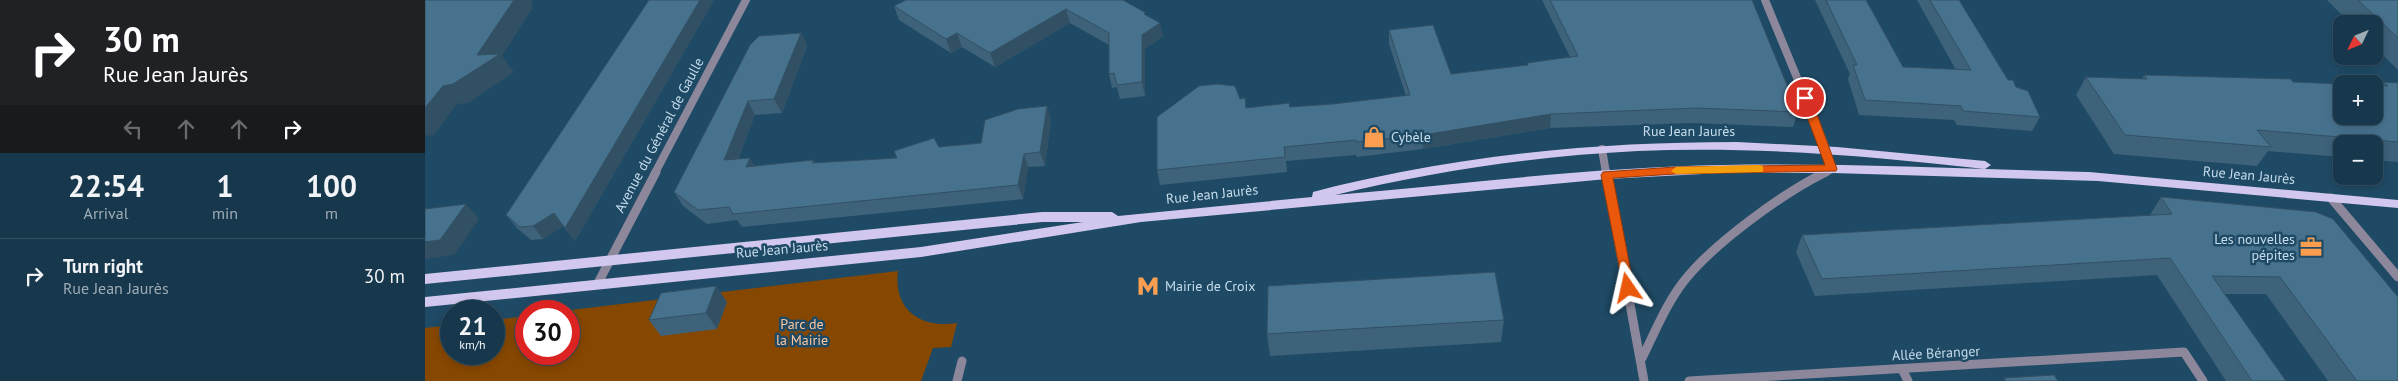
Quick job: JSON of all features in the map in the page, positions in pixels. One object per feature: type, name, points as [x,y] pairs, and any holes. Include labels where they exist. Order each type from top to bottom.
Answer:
[{"type":"main road","name":"Rue Jean Jaurès","points":[[1285,203],[1436,169],[1516,158],[1602,149],[1705,147],[1826,152],[1941,160],[2098,177],[2398,204]]},
{"type":"main road","name":"Rue Jean Jaurès","points":[[425,302],[938,250],[1141,217],[1607,175],[1675,171],[1832,169],[2098,177]]},
{"type":"main road","name":"Rue Jean Jaurès","points":[[425,279],[1041,217],[1141,217]]},
{"type":"street","name":"Avenue du Général de Gaulle","points":[[598,283],[746,0]]},
{"type":"street","points":[[1642,358],[1671,301],[1699,263],[1718,245],[1767,210],[1813,178],[1832,169],[1765,0]]},
{"type":"street","points":[[1602,149],[1642,358],[1644,381]]},
{"type":"street","points":[[2331,198],[2398,277]]},
{"type":"street","points":[[2184,352],[2203,381]]},
{"type":"street","name":"Allée Béranger","points":[[1689,381],[2184,352]]},
{"type":"street","points":[[957,381],[962,361]]},
{"type":"street","points":[[1902,369],[1908,381]]},
{"type":"green space","name":"Parc de la Mairie","points":[[898,271],[900,296],[912,314],[932,323],[957,323],[951,347],[933,348],[921,381],[425,381],[425,328],[440,326],[440,365],[505,365],[505,319],[515,317],[515,365],[580,365],[580,309]]},
{"type":"building","points":[[425,0],[514,0],[477,55],[500,54],[453,84],[443,86],[425,108]]},
{"type":"building","points":[[649,0],[700,0],[565,228],[554,213],[533,226],[520,227],[506,215]]},
{"type":"building","points":[[906,0],[1123,0],[1160,23],[1142,35],[1142,82],[1117,85],[1114,73],[1109,74],[1109,33],[1066,9],[990,53],[957,33],[946,39],[894,6]]},
{"type":"building","points":[[1550,0],[1752,0],[1798,112],[1697,108],[1551,114],[1423,135],[1284,147],[1285,157],[1157,170],[1157,117],[1199,86],[1217,84],[1235,86],[1240,99],[1245,98],[1246,108],[1289,103],[1290,107],[1333,104],[1410,95],[1389,30],[1433,25],[1451,74],[1528,65],[1527,63],[1578,56]]},
{"type":"building","points":[[1826,0],[1866,0],[1903,67],[1971,70],[1930,0],[1959,0],[2008,80],[2013,80],[2016,87],[2028,91],[2040,117],[1963,111],[1961,106],[1865,100],[1853,65],[1857,65]]},
{"type":"building","points":[[2358,0],[2398,0],[2398,38],[2383,24],[2383,15],[2374,15]]},
{"type":"building","points":[[801,33],[774,99],[748,101],[724,160],[750,158],[746,167],[813,160],[812,163],[897,158],[894,151],[934,138],[939,147],[981,143],[985,120],[1018,109],[1047,106],[1040,152],[1024,154],[1018,185],[733,214],[729,207],[698,210],[674,192],[750,45],[759,36]]},
{"type":"building","points":[[2144,75],[2291,79],[2293,82],[2333,84],[2333,125],[2383,125],[2383,86],[2388,86],[2384,82],[2398,83],[2398,142],[2383,141],[2383,135],[2333,136],[2257,130],[2271,147],[2125,135],[2086,77],[2147,79]]},
{"type":"building","points":[[2161,197],[2316,212],[2333,219],[2398,297],[2398,381],[2357,381],[2280,277],[2212,276],[2286,381],[2252,381],[2170,258],[1822,279],[1802,235],[2172,214]]},
{"type":"building","points":[[466,204],[440,240],[425,242],[425,209]]},
{"type":"building","points":[[1495,272],[1504,320],[1267,334],[1268,286]]},
{"type":"building","points":[[716,286],[706,313],[649,320],[661,293]]},
{"type":"building","points":[[2054,375],[2058,381],[2006,381],[2004,378]]},
{"type":"slow traffic","points":[[1676,171],[1759,169]]},
{"type":"place","name":"Cybèle","points":[[1374,137]]},
{"type":"place","name":"Les nouvelles pépites","points":[[2311,247]]},
{"type":"place","name":"Mairie de Croix","points":[[1148,286]]},
{"type":"route","points":[[1628,288],[1607,175],[1722,169],[1832,169],[1823,141],[1805,98]]}]
